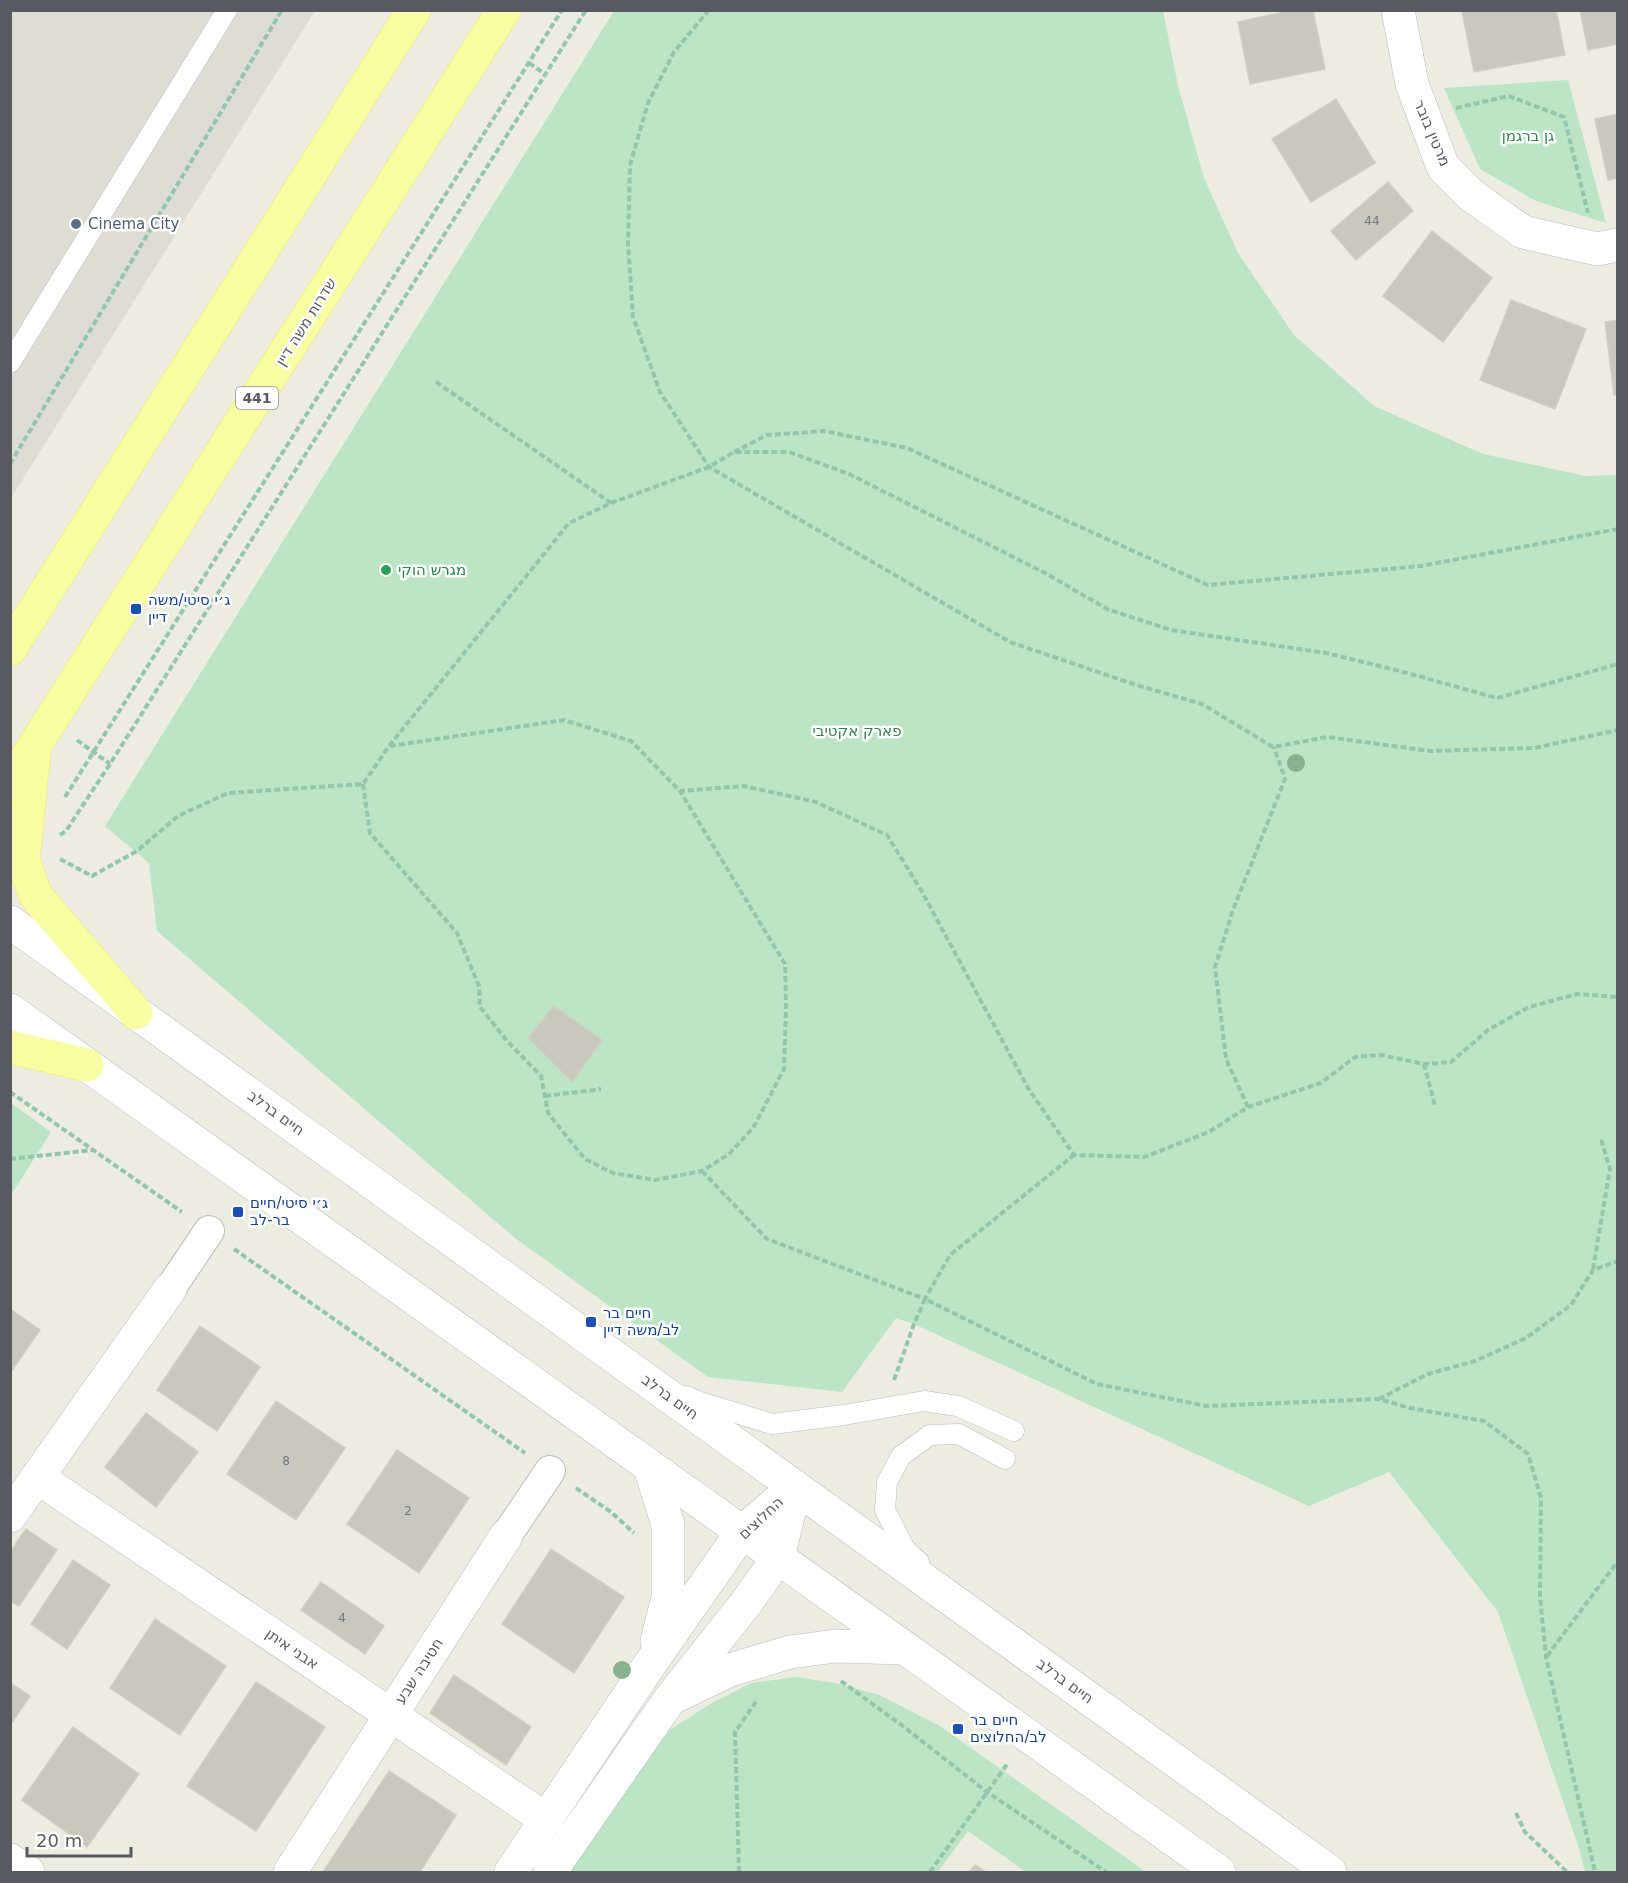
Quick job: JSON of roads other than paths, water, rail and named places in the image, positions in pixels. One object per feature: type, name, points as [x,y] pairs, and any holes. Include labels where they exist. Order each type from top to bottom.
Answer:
[{"type":"main road","points":[[10,649],[414,10]]},
{"type":"main road","name":"שדרות משה דיין","points":[[10,784],[504,10]]},
{"type":"main road","points":[[43,735],[23,860],[36,896],[136,1013]]},
{"type":"main road","points":[[10,1047],[87,1065]]},
{"type":"street","name":"מרטין בובר","points":[[1398,10],[1412,84],[1443,167],[1471,195],[1523,232],[1607,247]]},
{"type":"street","name":"חיים ברלב","points":[[10,922],[1330,1872]]},
{"type":"street","points":[[10,1010],[1218,1872]]},
{"type":"street","points":[[10,1516],[209,1231]]},
{"type":"street","points":[[650,1467],[668,1525],[669,1565],[668,1598],[650,1664]]},
{"type":"street","name":"חטיבה שבע","points":[[290,1872],[550,1471]]},
{"type":"street","name":"אבני איתן","points":[[37,1477],[547,1820]]},
{"type":"street","name":"החלוצים","points":[[511,1872],[650,1664],[742,1533],[795,1487]]},
{"type":"street","name":"החלוצים","points":[[550,1872],[670,1699],[746,1603],[778,1558],[795,1487]]},
{"type":"street","points":[[670,1699],[730,1670],[790,1652],[836,1646],[904,1648]]},
{"type":"street","points":[[10,1860],[28,1872]]},
{"type":"lane","points":[[10,363],[227,10]]},
{"type":"lane","points":[[633,1370],[700,1402],[772,1424],[844,1415],[924,1401],[958,1406],[1014,1431]]},
{"type":"lane","points":[[996,1632],[905,1549],[885,1510],[887,1482],[901,1456],[930,1435],[959,1434],[1005,1458]]},
{"type":"place","name":"Cinema City","points":[[76,224]]},
{"type":"place","name":"מגרש הוקי","points":[[386,570]]},
{"type":"place","name":"ג׳י סיטי/משה דיין","points":[[136,609]]},
{"type":"place","name":"ג׳י סיטי/חיים בר-לב","points":[[238,1212]]},
{"type":"place","name":"חיים בר לב/משה דיין","points":[[591,1322]]},
{"type":"place","name":"חיים בר לב/החלוצים","points":[[958,1729]]},
{"type":"park label","name":"גן ברגמן","points":[[1528,136]]},
{"type":"park label","name":"פארק אקטיבי","points":[[857,731]]}]
